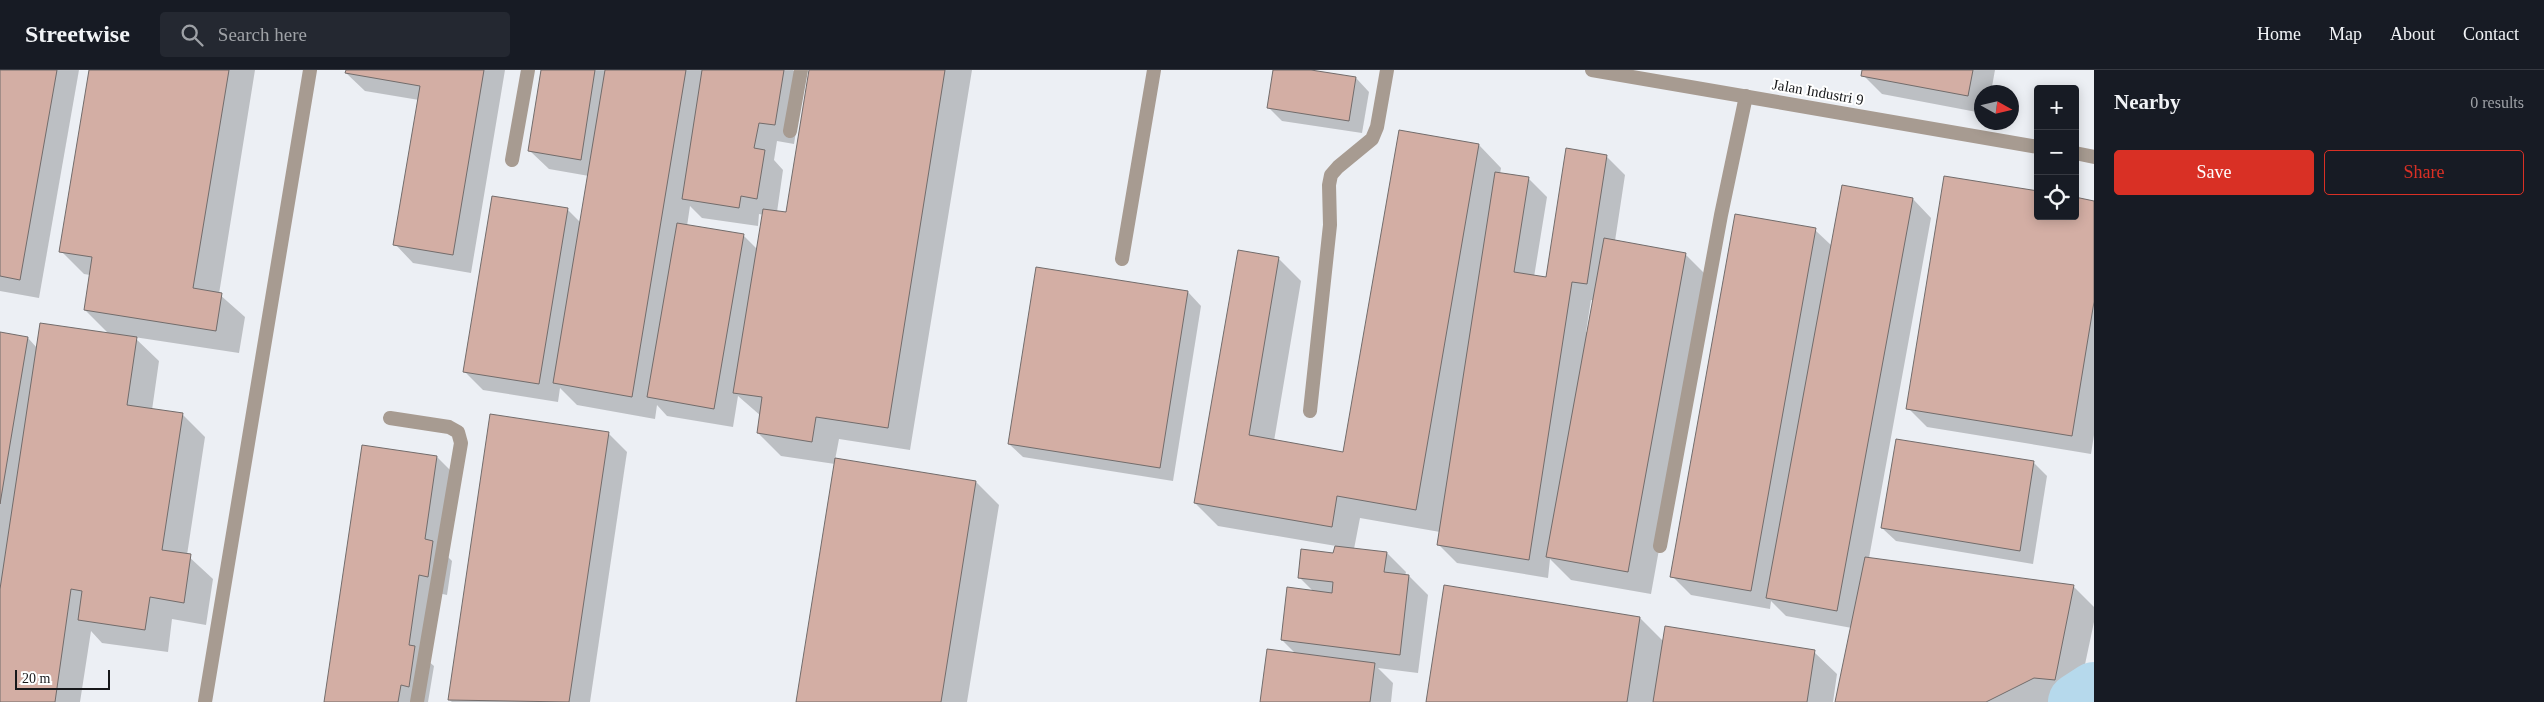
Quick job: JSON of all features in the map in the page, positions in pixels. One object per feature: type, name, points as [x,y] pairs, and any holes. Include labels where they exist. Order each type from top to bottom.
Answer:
[{"type":"street","points":[[205,702],[310,70]]},
{"type":"street","points":[[512,160],[528,70]]},
{"type":"street","points":[[790,131],[801,70]]},
{"type":"street","points":[[1122,260],[1154,70]]},
{"type":"street","points":[[1310,411],[1330,225],[1329,185],[1331,175],[1372,139],[1378,127],[1387,70]]},
{"type":"street","name":"Jalan Industri 9","points":[[1592,70],[2034,146]]},
{"type":"street","points":[[1660,546],[1721,215],[1746,96]]},
{"type":"street","points":[[2079,154],[2094,157]]},
{"type":"street","points":[[390,418],[449,427],[458,432],[461,442],[417,702]]},
{"type":"building","points":[[0,70],[57,70],[20,280],[0,276]]},
{"type":"building","points":[[89,70],[229,70],[193,288],[222,293],[216,331],[84,310],[92,257],[59,252]]},
{"type":"building","points":[[346,70],[484,70],[453,255],[393,245],[420,86],[345,73]]},
{"type":"building","points":[[541,70],[595,70],[581,160],[528,151]]},
{"type":"building","points":[[605,70],[686,70],[632,397],[553,383]]},
{"type":"building","points":[[702,70],[784,70],[775,125],[759,123],[754,148],[765,150],[757,199],[741,196],[739,208],[682,199]]},
{"type":"building","points":[[809,70],[945,70],[888,428],[816,417],[812,442],[757,433],[762,397],[733,393],[763,209],[786,212]]},
{"type":"building","points":[[1273,70],[1311,70],[1356,77],[1349,121],[1267,108]]},
{"type":"building","points":[[1862,70],[1973,70],[1968,96],[1861,76]]},
{"type":"building","points":[[1399,130],[1479,144],[1416,510],[1337,496],[1332,527],[1194,503],[1238,250],[1279,257],[1249,435],[1343,452]]},
{"type":"building","points":[[1566,148],[1607,155],[1587,284],[1572,282],[1529,560],[1437,545],[1495,172],[1529,177],[1514,272],[1546,277]]},
{"type":"building","points":[[1944,176],[2034,190],[2034,220],[2079,220],[2079,198],[2094,201],[2094,302],[2072,436],[1906,409]]},
{"type":"building","points":[[1842,185],[1913,198],[1837,611],[1766,598]]},
{"type":"building","points":[[492,196],[568,208],[539,384],[463,372]]},
{"type":"building","points":[[1735,214],[1816,228],[1751,591],[1670,577]]},
{"type":"building","points":[[677,223],[744,234],[714,409],[647,397]]},
{"type":"building","points":[[1604,238],[1686,253],[1628,572],[1546,557]]},
{"type":"building","points":[[1036,267],[1188,291],[1160,468],[1008,444]]},
{"type":"building","points":[[40,323],[137,337],[127,405],[183,413],[162,550],[191,554],[184,603],[150,597],[145,630],[78,620],[82,591],[71,589],[55,702],[0,702],[0,589]]},
{"type":"building","points":[[0,332],[28,337],[0,504]]},
{"type":"building","points":[[490,414],[609,432],[569,702],[448,700]]},
{"type":"building","points":[[1896,439],[2034,461],[2020,551],[1881,528]]},
{"type":"building","points":[[362,445],[437,456],[425,539],[433,541],[428,577],[419,575],[409,645],[415,646],[409,687],[401,685],[398,702],[324,702]]},
{"type":"building","points":[[835,458],[976,481],[941,702],[796,702]]},
{"type":"building","points":[[1335,546],[1387,552],[1384,572],[1409,575],[1400,655],[1281,640],[1287,587],[1332,593],[1333,582],[1298,578],[1301,549],[1333,553]]},
{"type":"building","points":[[1865,557],[2074,585],[2055,680],[2034,678],[1986,702],[1835,702]]},
{"type":"building","points":[[1444,585],[1640,617],[1627,702],[1426,702]]},
{"type":"building","points":[[1665,626],[1815,650],[1807,702],[1653,702]]},
{"type":"building","points":[[1267,649],[1375,663],[1370,702],[1260,702]]},
{"type":"waterway","points":[[2077,702],[2094,691]]}]
